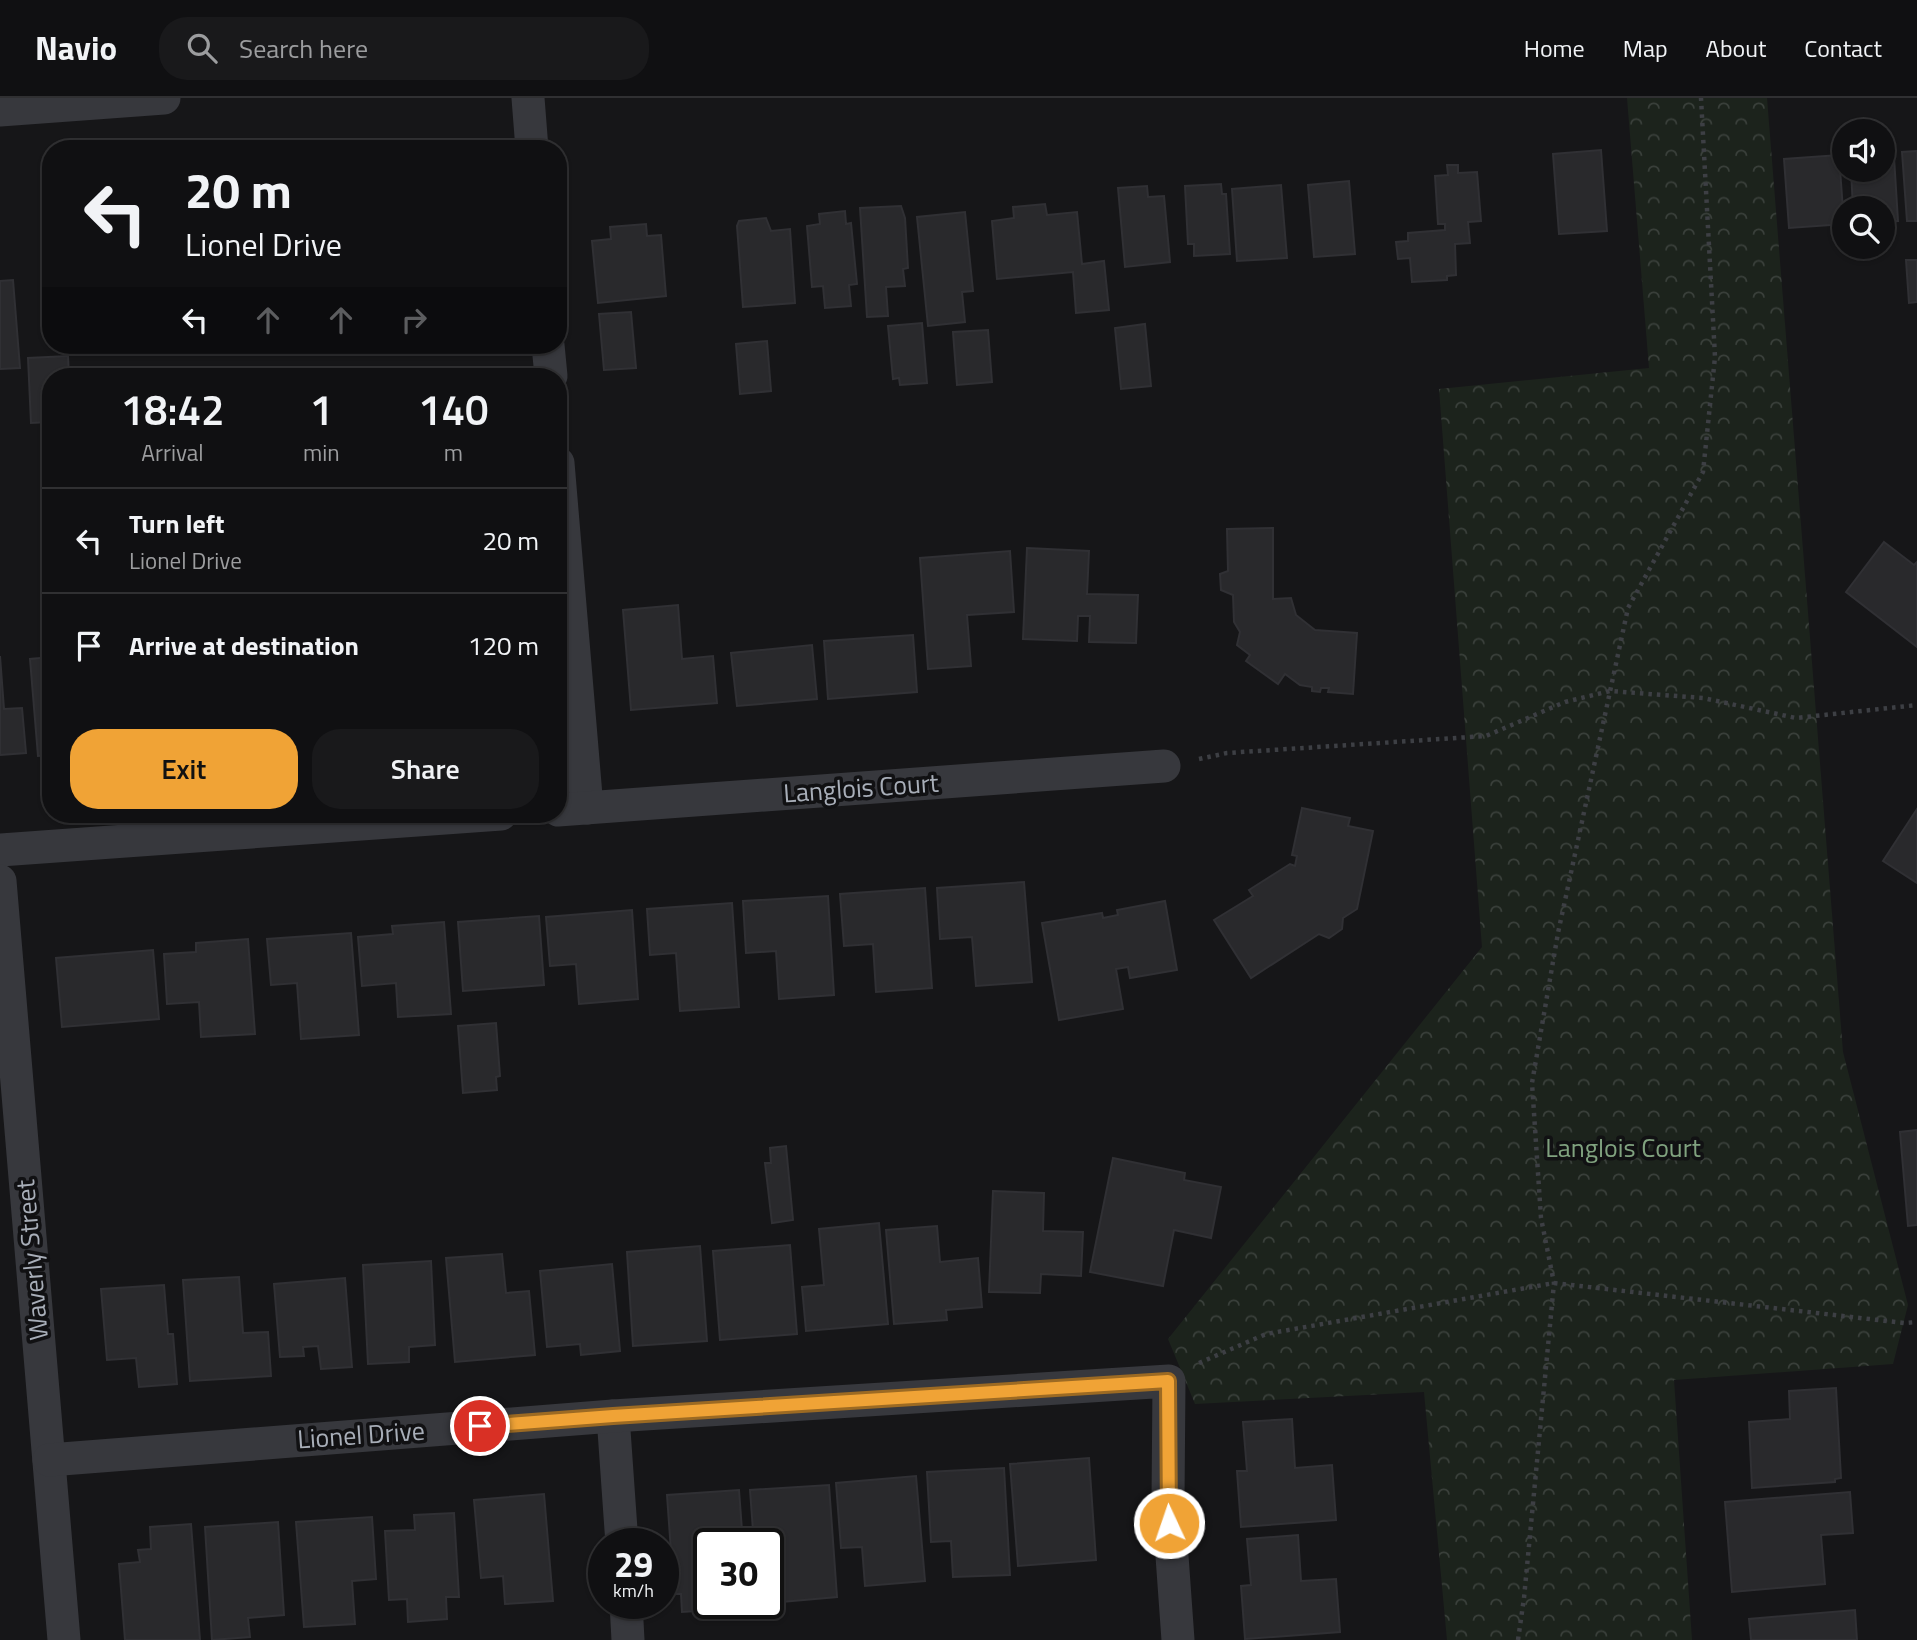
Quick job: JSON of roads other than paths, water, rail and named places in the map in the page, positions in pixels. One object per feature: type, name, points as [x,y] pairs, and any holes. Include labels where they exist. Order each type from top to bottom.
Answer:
[{"type":"street","points":[[0,110],[164,98]]},
{"type":"street","points":[[528,98],[531,140]]},
{"type":"street","points":[[567,671],[573,809]]},
{"type":"street","name":"Langlois Court","points":[[573,809],[1164,766]]},
{"type":"street","points":[[0,850],[376,823]]},
{"type":"street","name":"Waverly Street","points":[[0,881],[64,1640]]},
{"type":"street","name":"Lionel Drive","points":[[49,1460],[613,1416],[1168,1381],[1168,1500],[1178,1640]]},
{"type":"street","points":[[613,1416],[620,1528]]},
{"type":"street","points":[[627,1619],[628,1640]]}]
